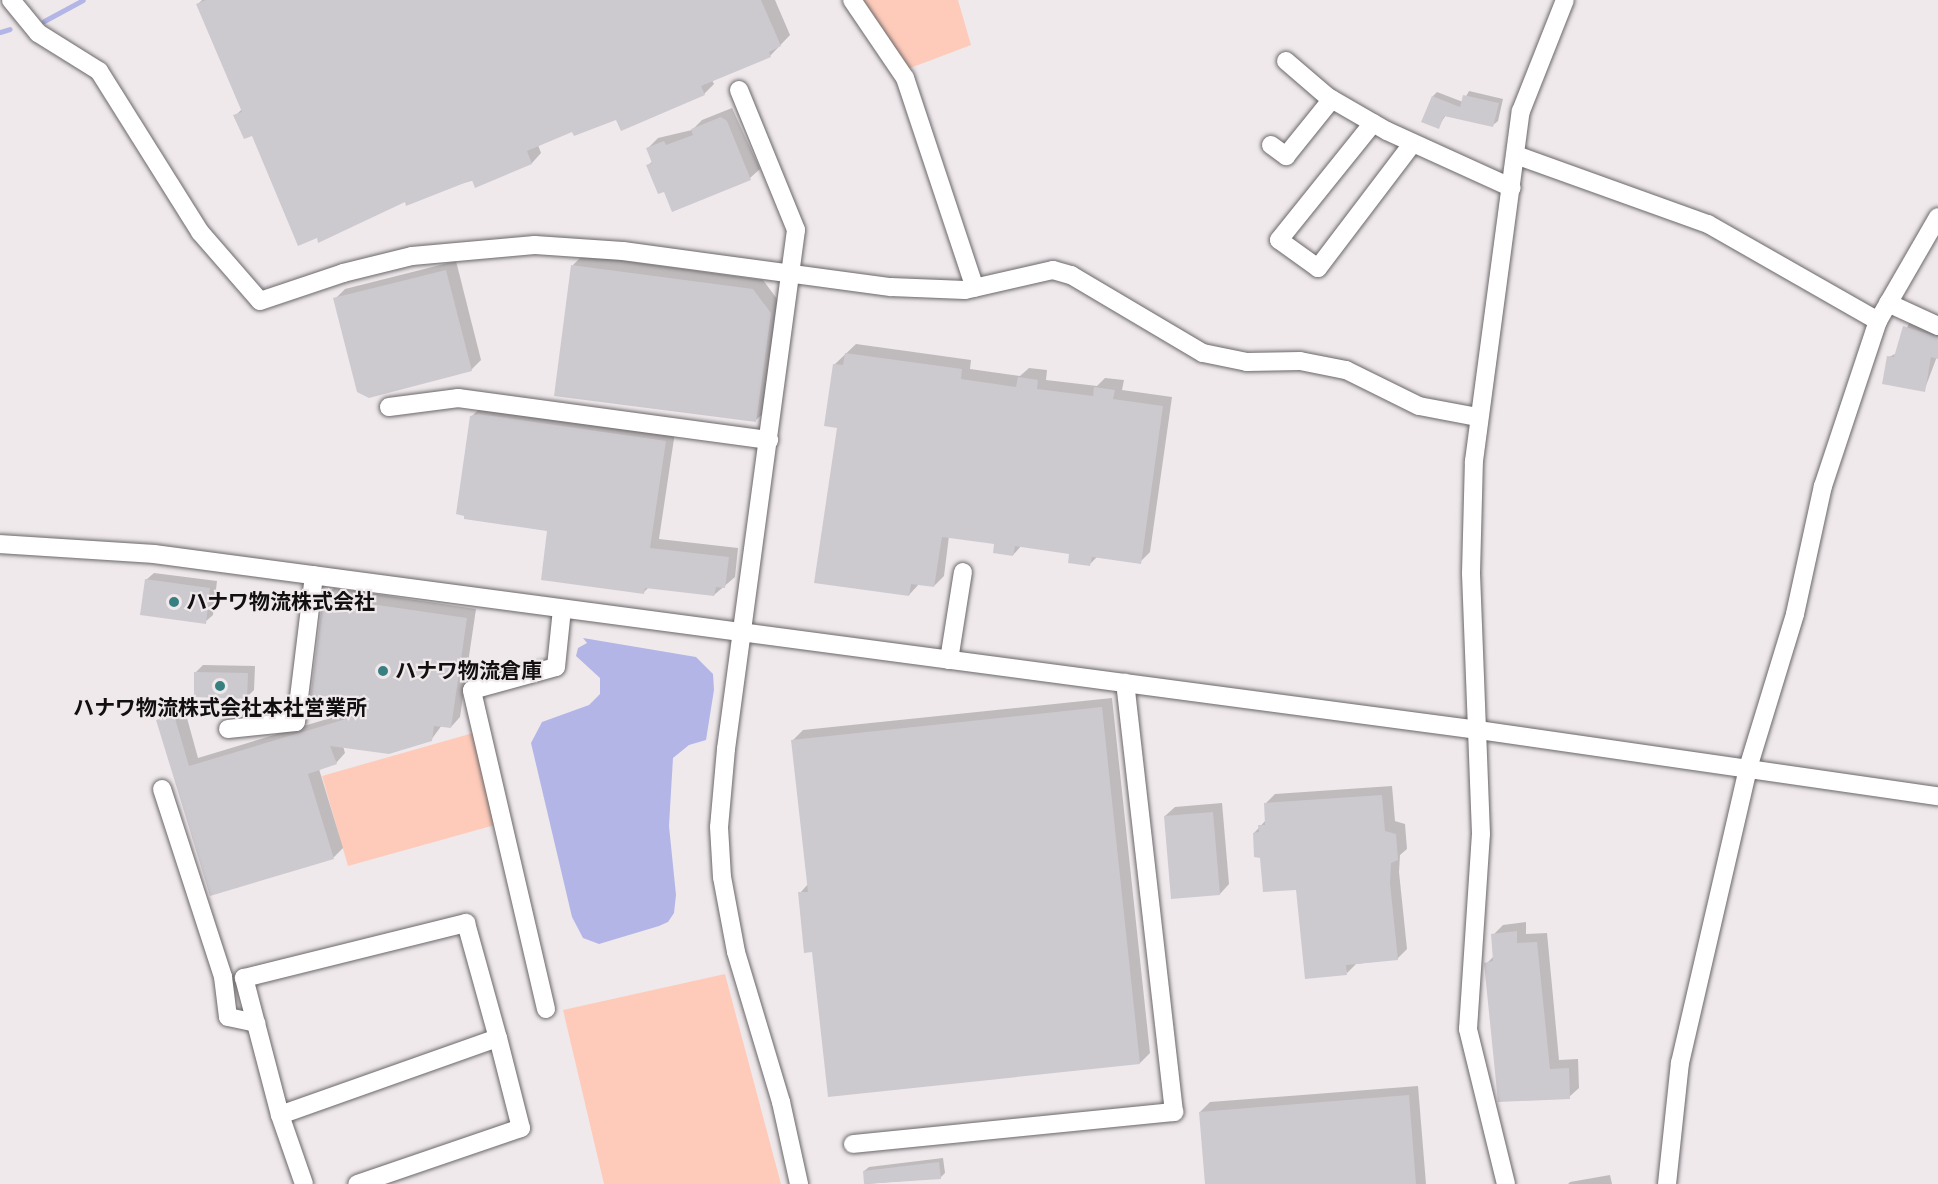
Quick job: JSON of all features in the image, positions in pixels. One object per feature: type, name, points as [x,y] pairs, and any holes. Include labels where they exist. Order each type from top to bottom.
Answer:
[{"type":"street","points":[[11,0],[38,33],[99,71],[200,232],[260,301],[343,273],[412,256],[525,245],[623,250],[791,276],[891,287],[975,288],[1045,270],[1061,271],[1203,353],[1247,362],[1300,361],[1346,370],[1419,406],[1478,417]]},
{"type":"street","points":[[852,0],[905,78],[975,288]]},
{"type":"street","points":[[1506,1184],[1468,1029],[1481,834],[1471,573],[1478,417],[1512,188],[1521,111],[1565,0]]},
{"type":"street","points":[[1286,61],[1332,99],[1373,123],[1412,144],[1512,188]]},
{"type":"street","points":[[739,90],[793,216],[796,230],[742,633],[719,827],[722,877],[736,952],[781,1102],[799,1184]]},
{"type":"street","points":[[1271,145],[1286,156],[1332,99]]},
{"type":"street","points":[[1373,123],[1280,240],[1318,268],[1412,144]]},
{"type":"street","points":[[1516,155],[1708,224],[1878,321]]},
{"type":"street","points":[[1667,1184],[1680,1063],[1748,768],[1794,614],[1827,474],[1878,321],[1938,216]]},
{"type":"street","points":[[1888,303],[1938,326]]},
{"type":"street","points":[[389,407],[458,398],[769,440]]},
{"type":"street","points":[[0,544],[154,554],[1478,730],[1938,796]]},
{"type":"street","points":[[949,660],[963,572]]},
{"type":"street","points":[[228,729],[296,722],[314,575]]},
{"type":"street","points":[[546,1009],[472,690],[556,668],[562,609]]},
{"type":"street","points":[[853,1144],[1174,1112],[1125,683]]},
{"type":"street","points":[[162,789],[223,977],[228,1017],[256,1023]]},
{"type":"street","points":[[304,1184],[280,1115],[244,978],[466,922],[521,1128],[357,1184]]},
{"type":"street","points":[[280,1115],[498,1038]]},
{"type":"shaded area","points":[[863,0],[958,0],[971,45],[905,70]]},
{"type":"shaded area","points":[[473,733],[495,825],[348,866],[322,776]]},
{"type":"shaded area","points":[[725,974],[781,1184],[604,1184],[563,1010]]},
{"type":"water","points":[[583,638],[696,657],[713,674],[714,690],[706,740],[689,745],[673,758],[669,826],[676,895],[674,913],[668,922],[659,926],[599,944],[583,938],[572,917],[531,743],[542,722],[589,705],[600,694],[600,678],[576,656],[578,648],[587,643]]},
{"type":"building","points":[[206,0],[761,0],[781,46],[769,52],[771,57],[701,86],[705,95],[621,131],[616,120],[574,136],[572,132],[527,151],[532,164],[475,188],[472,180],[406,206],[405,202],[318,243],[317,238],[298,246],[252,136],[244,139],[233,115],[242,112],[196,4]]},
{"type":"building","points":[[1463,95],[1499,103],[1493,127],[1444,116],[1439,129],[1421,122],[1432,96],[1460,107]]},
{"type":"building","points":[[721,117],[727,121],[751,180],[672,212],[664,192],[658,194],[646,165],[652,163],[646,148],[664,141],[666,145],[693,135],[691,129]]},
{"type":"building","points":[[571,265],[753,289],[771,313],[756,422],[554,396]]},
{"type":"building","points":[[446,270],[472,371],[369,398],[357,392],[333,298]]},
{"type":"building","points":[[1903,326],[1938,337],[1938,359],[1931,357],[1925,392],[1882,384],[1887,356],[1894,357]]},
{"type":"building","points":[[845,353],[962,369],[961,379],[1016,387],[1018,377],[1038,380],[1037,389],[1093,396],[1094,387],[1115,390],[1113,399],[1163,406],[1141,564],[1092,557],[1090,566],[1068,563],[1069,554],[1015,546],[1013,556],[993,553],[994,544],[942,537],[934,587],[911,584],[909,596],[814,583],[837,428],[824,426],[833,364],[843,365]]},
{"type":"building","points":[[479,414],[666,441],[650,548],[729,557],[725,588],[716,587],[714,596],[645,588],[644,594],[541,580],[547,531],[464,519],[464,516],[456,514],[470,416]]},
{"type":"building","points":[[145,579],[210,588],[206,624],[140,615]]},
{"type":"building","points":[[323,597],[467,618],[451,728],[434,726],[432,741],[389,754],[330,746],[337,764],[308,774],[334,859],[210,896],[156,720],[174,715],[189,766],[356,716],[309,708]]},
{"type":"building","points":[[194,672],[248,673],[247,699],[194,697]]},
{"type":"building","points":[[1102,707],[1140,1064],[828,1097],[812,952],[804,953],[798,892],[808,892],[791,740]]},
{"type":"building","points":[[1382,795],[1385,831],[1396,834],[1398,860],[1391,863],[1390,883],[1398,960],[1346,965],[1347,975],[1305,979],[1296,890],[1263,892],[1260,858],[1254,857],[1253,833],[1259,832],[1258,825],[1265,825],[1264,803]]},
{"type":"building","points":[[1213,812],[1220,895],[1171,899],[1164,816]]},
{"type":"building","points":[[1517,931],[1517,943],[1537,942],[1550,1069],[1569,1068],[1570,1099],[1498,1102],[1484,963],[1493,961],[1491,934]]},
{"type":"building","points":[[1409,1095],[1416,1184],[1205,1184],[1199,1112]]},
{"type":"building","points":[[939,1162],[941,1179],[864,1184],[863,1171]]},
{"type":"waterway","points":[[44,21],[83,0]]},
{"type":"waterway","points":[[0,32],[10,29]]},
{"type":"place","name":"ハナワ物流株式会社","points":[[174,602]]},
{"type":"place","name":"ハナワ物流倉庫","points":[[383,671]]},
{"type":"place","name":"ハナワ物流株式会社本社営業所","points":[[220,686]]}]
